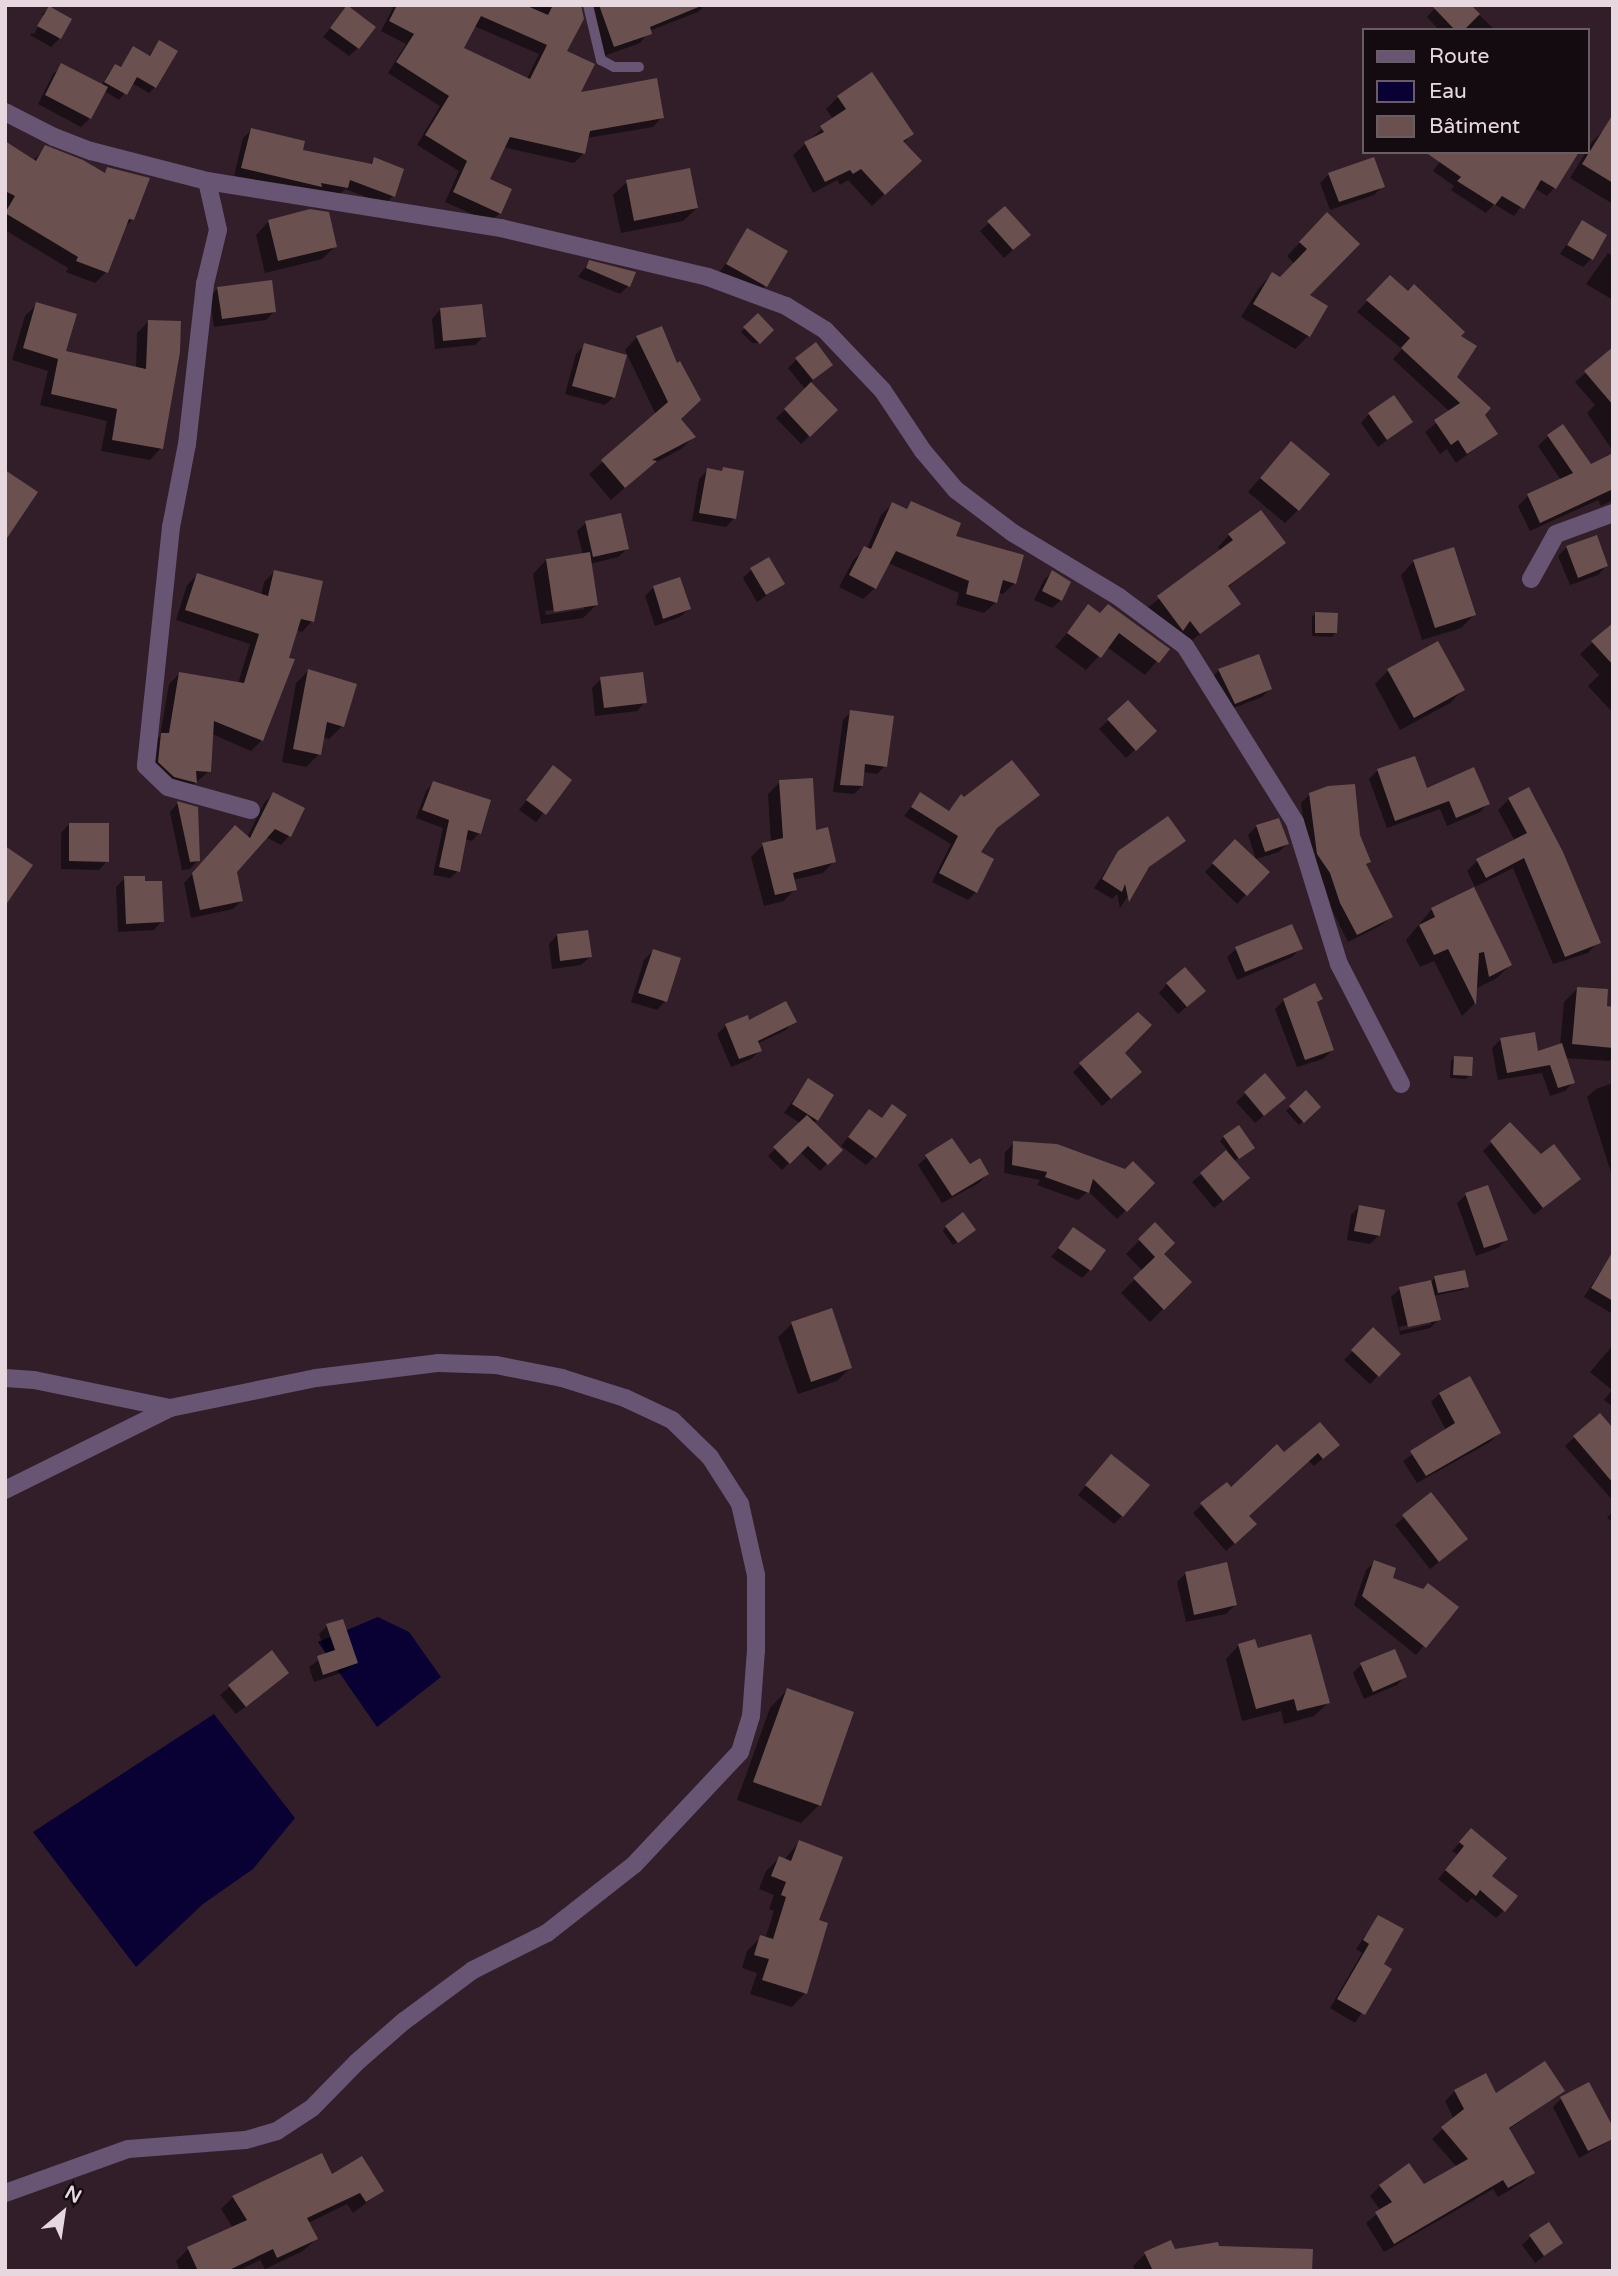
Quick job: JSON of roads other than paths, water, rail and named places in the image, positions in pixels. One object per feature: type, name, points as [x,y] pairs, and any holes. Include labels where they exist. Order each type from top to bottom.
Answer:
[{"type":"street","points":[[5,111],[54,137],[91,151],[208,181],[501,228],[645,261],[741,288],[786,306],[825,330],[883,391],[923,451],[956,489],[1013,533],[1119,597],[1185,646],[1295,822],[1339,964],[1401,1084]]},
{"type":"street","points":[[208,181],[218,230],[205,284],[187,444],[172,527],[146,766],[168,787],[251,810]]},
{"type":"street","points":[[1531,579],[1556,534],[1613,513]]},
{"type":"street","points":[[5,1490],[170,1408],[316,1378],[439,1363],[496,1365],[562,1378],[625,1398],[672,1419],[710,1457],[740,1504],[756,1575],[756,1650],[751,1716],[740,1752],[635,1864],[547,1933],[473,1970],[404,2021],[357,2062],[312,2108],[277,2131],[246,2140],[128,2149],[5,2193]]},
{"type":"street","points":[[5,1378],[34,1380],[170,1408]]},
{"type":"lane","points":[[588,5],[601,60],[614,67],[639,67]]},
{"type":"water","points":[[378,1617],[409,1632],[441,1677],[377,1727],[318,1642]]},
{"type":"water","points":[[214,1714],[295,1818],[253,1869],[203,1904],[136,1967],[33,1832]]}]
